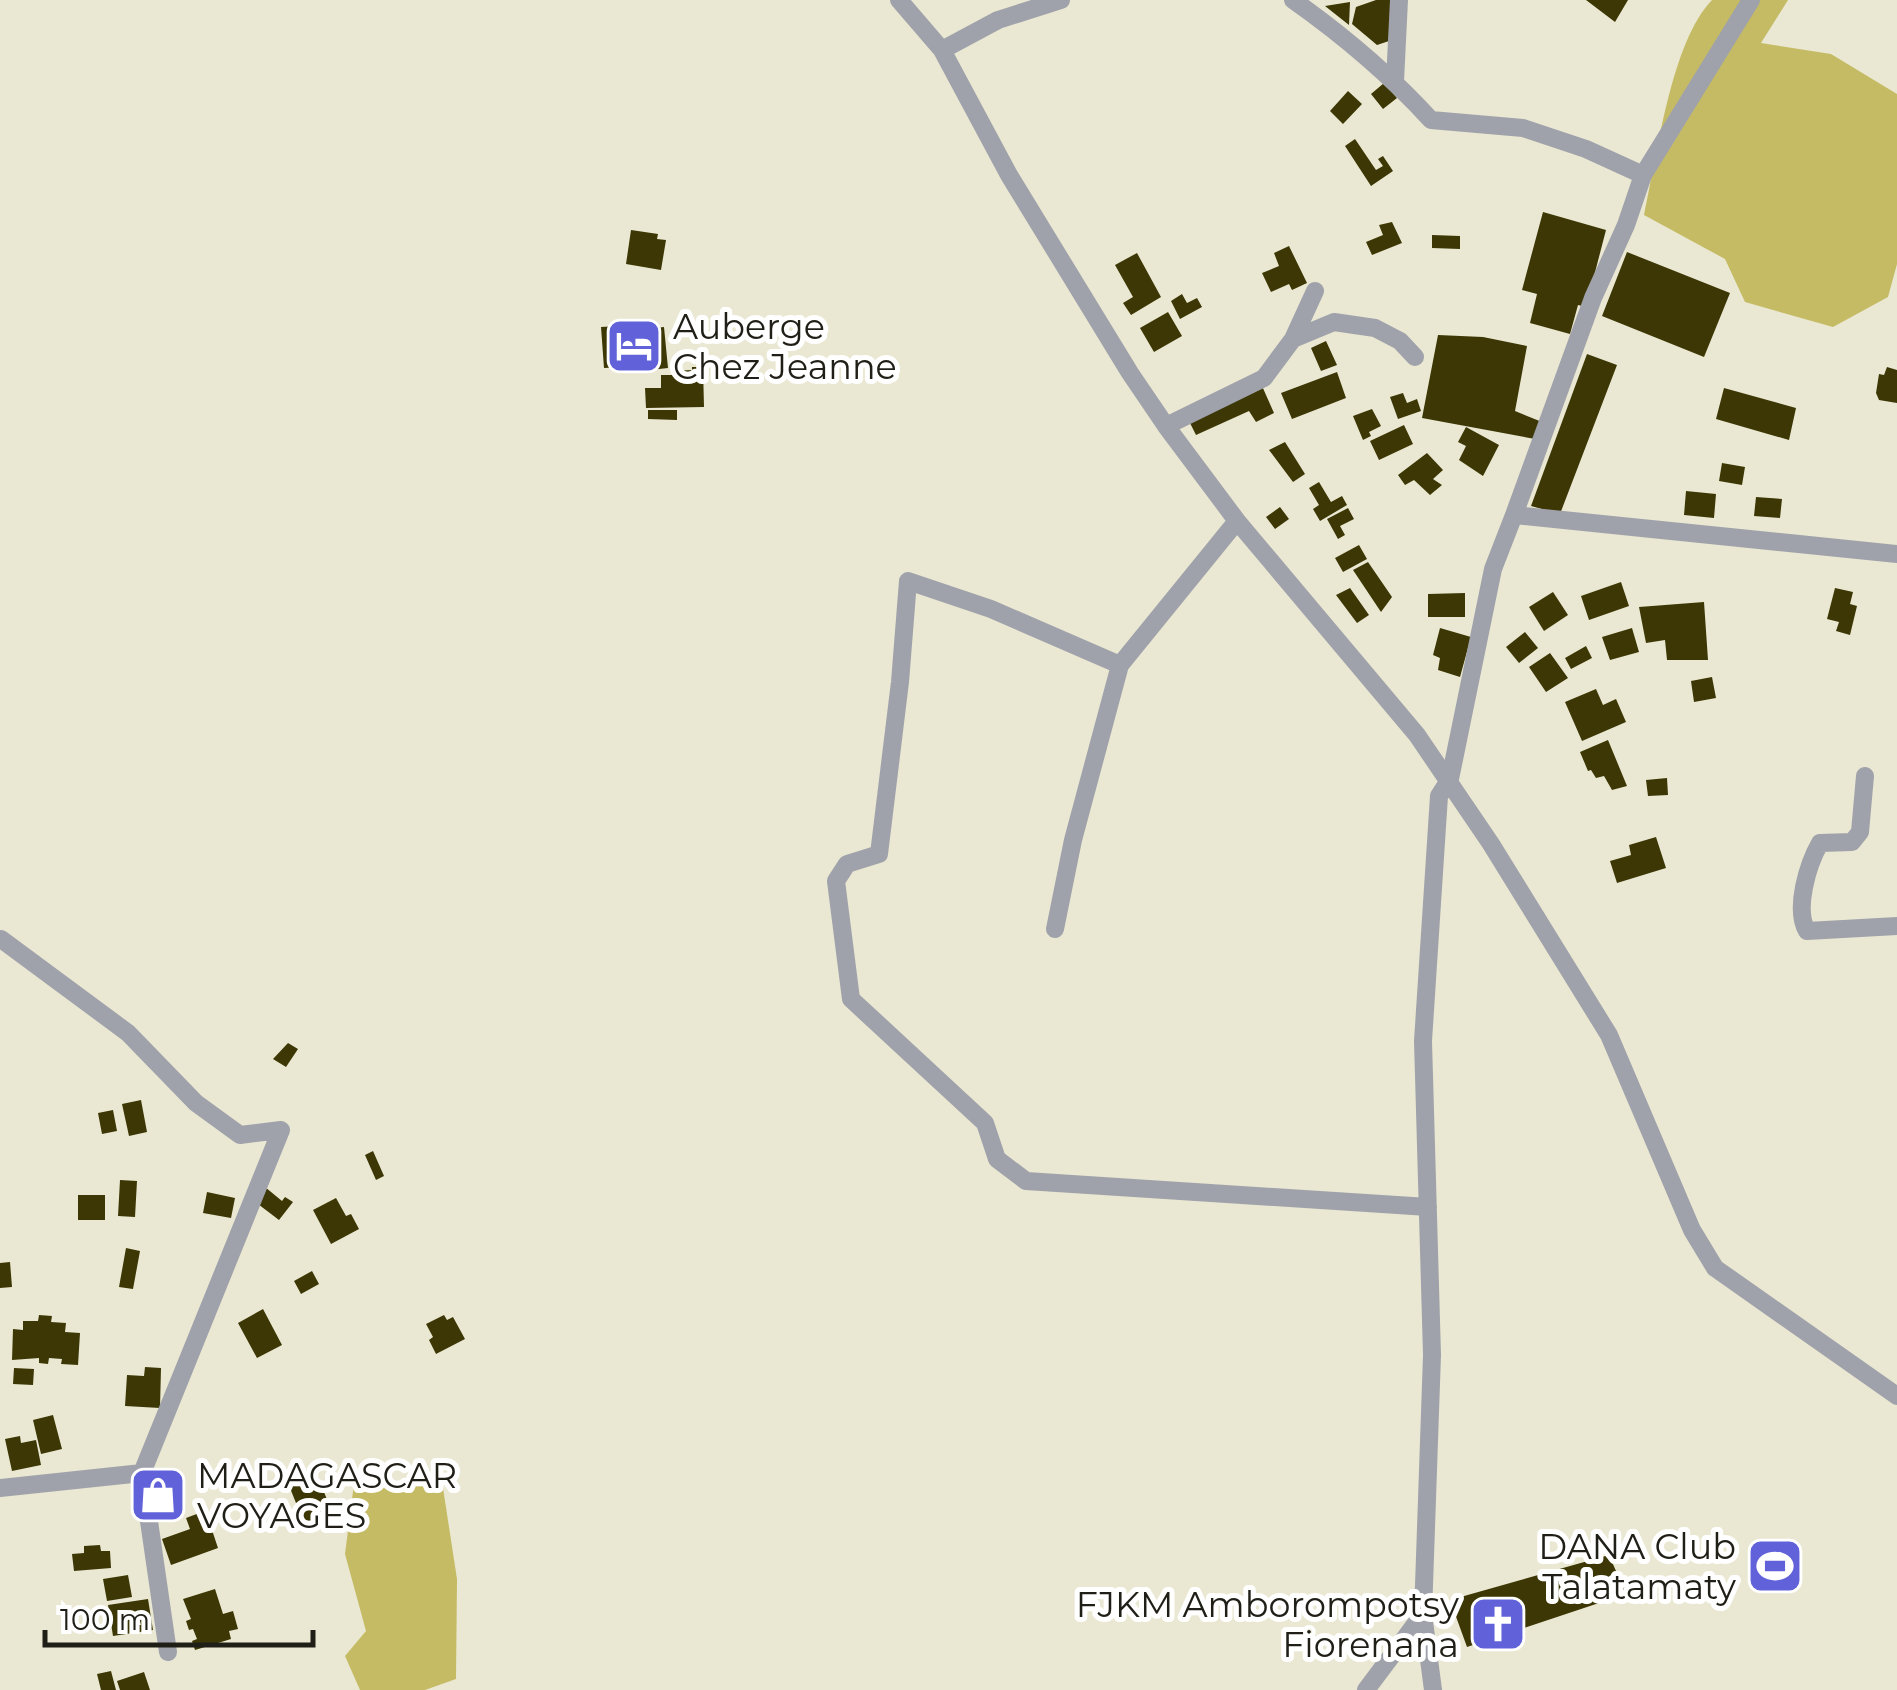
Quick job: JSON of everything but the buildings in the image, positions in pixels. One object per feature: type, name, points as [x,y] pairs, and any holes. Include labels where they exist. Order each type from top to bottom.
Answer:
[{"type":"street","points":[[899,0],[942,50],[1010,175],[1166,426],[1238,522],[1417,734],[1450,779],[1608,1035],[1692,1230],[1715,1268],[1897,1396]]},
{"type":"street","points":[[942,50],[998,20],[1060,0]]},
{"type":"street","points":[[1293,0],[1342,35],[1395,81],[1431,120],[1523,128],[1586,149],[1644,176]]},
{"type":"street","points":[[1395,81],[1399,0]]},
{"type":"street","points":[[1433,1690],[1423,1614],[1432,1355],[1422,1041],[1439,796],[1450,779],[1493,569],[1593,298],[1644,176],[1750,0]]},
{"type":"street","points":[[1166,426],[1264,378],[1293,338],[1314,292]]},
{"type":"street","points":[[1293,338],[1334,322],[1375,328],[1400,341],[1415,356]]},
{"type":"street","points":[[1514,515],[1897,554]]},
{"type":"street","points":[[1056,928],[1073,840],[1120,664],[1238,522]]},
{"type":"street","points":[[1120,664],[991,610],[908,582],[879,854],[848,864],[836,881],[851,1000],[985,1124],[997,1158],[1026,1181],[1428,1207]]},
{"type":"street","points":[[1865,776],[1860,832],[1852,842],[1820,843],[1814,854],[1802,902],[1803,926],[1807,931],[1897,926]]},
{"type":"street","points":[[0,931],[1,941],[128,1033],[196,1103],[240,1135],[281,1130],[142,1473],[168,1652]]},
{"type":"street","points":[[0,1488],[142,1473]]},
{"type":"street","points":[[1366,1690],[1423,1614]]},
{"type":"shaded area","points":[[1712,0],[1788,0],[1761,43],[1831,54],[1897,94],[1897,264],[1888,297],[1833,327],[1745,302],[1725,259],[1644,215],[1676,71],[1698,19]]},
{"type":"shaded area","points":[[355,1476],[443,1488],[457,1579],[456,1679],[425,1690],[360,1690],[345,1656],[366,1631],[345,1554]]},
{"type":"place","name":"Auberge Chez Jeanne","points":[[634,346]]},
{"type":"place","name":"MADAGASCAR VOYAGES","points":[[158,1495]]},
{"type":"place","name":"DANA Club Talatamaty","points":[[1775,1566]]},
{"type":"place","name":"FJKM Amborompotsy Fiorenana","points":[[1498,1624]]}]
